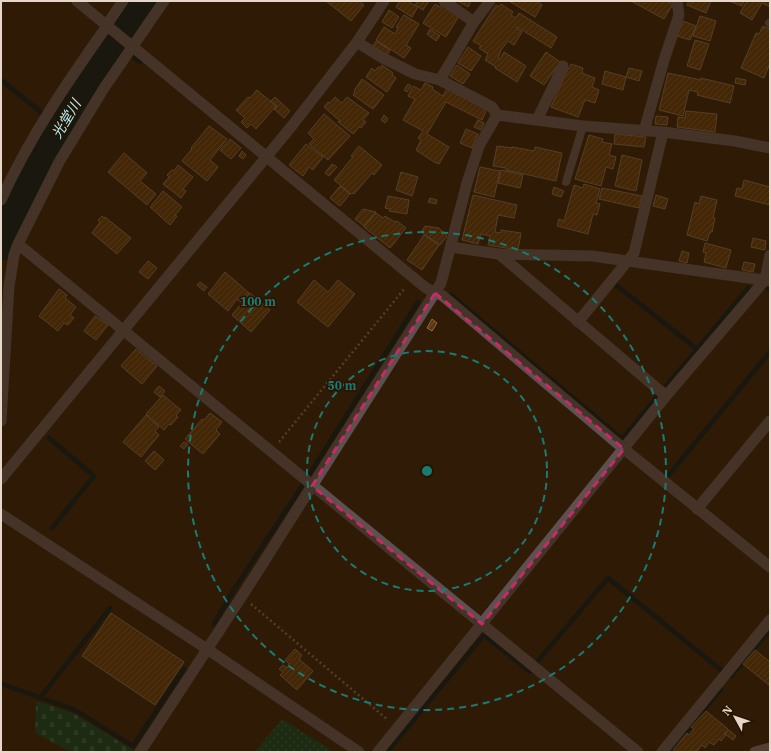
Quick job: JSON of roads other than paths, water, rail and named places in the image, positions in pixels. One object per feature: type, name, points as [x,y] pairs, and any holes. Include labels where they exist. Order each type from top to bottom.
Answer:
[{"type":"main road","points":[[755,752],[770,748]]},
{"type":"street","points":[[77,1],[426,288],[442,296],[624,449],[770,567]]},
{"type":"street","points":[[1,200],[13,173],[36,133],[74,73],[109,27],[110,20],[123,1]]},
{"type":"street","points":[[1,421],[9,286],[14,255],[18,244],[59,162],[104,88],[164,1]]},
{"type":"street","points":[[1,479],[266,157],[357,42],[384,1]]},
{"type":"street","points":[[444,1],[474,22]]},
{"type":"street","points":[[440,80],[474,22],[490,1]]},
{"type":"street","points":[[644,131],[664,60],[679,15],[677,1]]},
{"type":"street","points":[[357,42],[380,58],[415,74],[440,80],[492,107],[497,115]]},
{"type":"street","points":[[537,120],[563,66]]},
{"type":"street","points":[[497,115],[583,126],[663,132],[735,141],[770,148]]},
{"type":"street","points":[[140,752],[242,596],[441,283],[467,183],[479,146],[497,115]]},
{"type":"street","points":[[578,322],[634,254],[663,132]]},
{"type":"street","points":[[18,244],[638,752]]},
{"type":"street","points":[[451,247],[499,254],[592,256],[767,280]]},
{"type":"street","points":[[499,254],[666,396]]},
{"type":"street","points":[[378,752],[666,396],[767,280],[770,255]]},
{"type":"street","points":[[697,509],[770,421]]},
{"type":"street","points":[[1,514],[207,649],[360,752]]},
{"type":"street","points":[[662,752],[770,620]]},
{"type":"lane","points":[[566,182],[583,126]]},
{"type":"waterway","name":"光堂川","points":[[1,246],[11,219],[33,174],[77,99],[146,1]]},
{"type":"waterway","points":[[133,56],[140,62]]},
{"type":"waterway","points":[[1,80],[42,113]]},
{"type":"waterway","points":[[616,285],[697,349]]},
{"type":"waterway","points":[[667,385],[748,288]]},
{"type":"waterway","points":[[451,295],[622,439],[656,398]]},
{"type":"waterway","points":[[309,475],[418,302]]},
{"type":"waterway","points":[[667,477],[770,352]]},
{"type":"waterway","points":[[49,438],[94,476],[52,528]]},
{"type":"waterway","points":[[214,624],[235,588],[302,486]]},
{"type":"waterway","points":[[537,662],[608,578],[721,670]]},
{"type":"waterway","points":[[40,698],[110,608]]},
{"type":"waterway","points":[[731,676],[770,630]]},
{"type":"waterway","points":[[388,751],[484,635],[530,672]]},
{"type":"waterway","points":[[2,684],[75,710],[133,746],[184,669]]},
{"type":"waterway","points":[[670,752],[721,689]]}]
